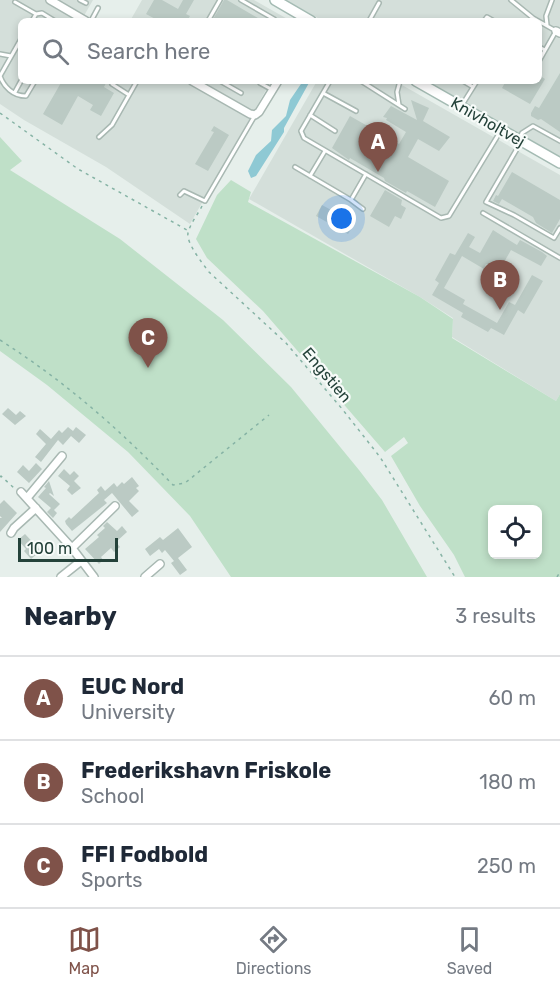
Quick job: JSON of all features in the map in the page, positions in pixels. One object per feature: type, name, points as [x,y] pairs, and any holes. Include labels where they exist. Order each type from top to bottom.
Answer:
[{"type":"street","points":[[50,0],[83,18]]},
{"type":"street","points":[[276,0],[306,18]]},
{"type":"street","points":[[197,84],[255,115],[276,84]]},
{"type":"street","name":"Knivholtvej","points":[[421,84],[560,163]]},
{"type":"street","points":[[62,456],[24,495],[72,548],[94,577]]},
{"type":"street","points":[[72,548],[115,506]]},
{"type":"street","points":[[11,533],[36,508]]},
{"type":"street","points":[[62,577],[81,561]]},
{"type":"street","points":[[145,577],[160,564]]},
{"type":"lane","points":[[80,0],[86,3]]},
{"type":"lane","points":[[210,18],[220,0]]},
{"type":"lane","points":[[241,0],[272,18]]},
{"type":"lane","points":[[511,0],[537,18]]},
{"type":"lane","points":[[547,25],[546,16],[552,0]]},
{"type":"lane","points":[[15,2],[36,14],[49,18]]},
{"type":"lane","points":[[371,18],[379,3]]},
{"type":"lane","points":[[90,18],[98,8]]},
{"type":"lane","points":[[34,18],[36,14]]},
{"type":"lane","points":[[542,22],[558,32],[542,56]]},
{"type":"lane","points":[[18,44],[0,76],[4,87],[21,97],[27,96],[33,84]]},
{"type":"lane","points":[[0,54],[11,56]]},
{"type":"lane","points":[[15,93],[20,84]]},
{"type":"lane","points":[[112,84],[129,95]]},
{"type":"lane","points":[[99,137],[112,125],[135,84]]},
{"type":"lane","points":[[225,84],[241,93]]},
{"type":"lane","points":[[262,84],[273,90]]},
{"type":"lane","points":[[328,84],[301,131],[304,138],[441,218],[448,216],[501,129]]},
{"type":"lane","points":[[366,84],[405,109]]},
{"type":"lane","points":[[399,84],[397,92],[399,105]]},
{"type":"lane","points":[[468,84],[473,87]]},
{"type":"lane","points":[[461,107],[475,84]]},
{"type":"lane","points":[[323,93],[356,111]]},
{"type":"lane","points":[[180,195],[184,191],[205,201],[255,115]]},
{"type":"lane","points":[[310,116],[335,130]]},
{"type":"lane","points":[[560,141],[533,126],[522,133],[486,202],[554,238],[560,228]]},
{"type":"lane","points":[[310,176],[325,151]]},
{"type":"lane","points":[[294,167],[363,209]]},
{"type":"lane","points":[[351,200],[366,174]]},
{"type":"lane","points":[[483,213],[560,258]]},
{"type":"path","points":[[0,113],[78,169],[181,228],[188,231],[205,201]]},
{"type":"path","name":"Engstien","points":[[188,231],[188,238],[209,272],[286,343],[380,457],[454,577]]},
{"type":"path","points":[[0,340],[43,368],[86,401],[134,444],[173,484],[185,483],[269,416]]},
{"type":"path","points":[[0,476],[24,495]]},
{"type":"path","points":[[557,577],[560,572]]},
{"type":"shaded area","points":[[0,0],[93,0],[83,18],[18,18],[18,84],[269,84],[190,224],[106,167],[0,104]]},
{"type":"shaded area","points":[[142,0],[254,0],[286,18],[132,18]]},
{"type":"shaded area","points":[[286,0],[560,0],[560,157],[433,84],[542,84],[542,18],[318,18]]},
{"type":"shaded area","points":[[315,84],[400,84],[560,175],[560,394],[556,401],[452,337],[453,318],[249,199]]},
{"type":"green space","points":[[0,137],[22,161],[10,170],[120,239],[223,320],[291,387],[382,500],[427,577],[231,577],[190,516],[128,452],[47,385],[0,351]]},
{"type":"green space","points":[[231,180],[251,192],[248,202],[420,297],[453,319],[452,338],[556,401],[560,394],[560,577],[465,577],[454,555],[420,506],[391,456],[408,443],[404,437],[385,452],[263,311],[207,258],[196,239],[217,195]]},
{"type":"water","points":[[301,84],[308,84],[284,128],[284,132],[256,176],[251,178],[248,171],[256,155],[271,141],[272,130],[286,116],[290,100]]},
{"type":"building","points":[[154,0],[162,0],[178,9],[183,0],[194,0],[186,14],[190,16],[189,18],[153,18],[146,14]]},
{"type":"building","points":[[224,0],[227,0],[258,18],[214,18]]},
{"type":"building","points":[[560,73],[560,132],[541,119],[538,120],[531,116],[531,113],[535,106],[539,108]]},
{"type":"building","points":[[60,84],[106,84],[104,87],[114,93],[101,116],[90,110],[93,105],[78,96],[62,125],[43,114]]},
{"type":"building","points":[[504,84],[542,84],[530,104],[502,88]]},
{"type":"building","points":[[411,100],[429,108],[423,121],[450,137],[439,151],[418,139],[408,157],[449,181],[435,207],[385,181],[384,178],[350,158],[349,160],[332,148],[350,116],[399,144],[406,132],[383,117],[391,106],[417,120]]},
{"type":"building","points":[[214,126],[229,135],[208,171],[195,164],[214,132],[211,131]]},
{"type":"building","points":[[512,172],[560,200],[560,219],[552,233],[536,223],[533,217],[502,199],[499,204],[493,201]]},
{"type":"building","points":[[385,190],[402,200],[401,205],[406,208],[401,219],[395,216],[389,227],[370,216]]},
{"type":"building","points":[[322,205],[355,223],[348,234],[316,216]]},
{"type":"building","points":[[493,230],[517,245],[520,240],[542,252],[547,256],[541,266],[511,250],[499,271],[486,264],[484,269],[462,256],[444,288],[465,300],[463,304],[497,323],[509,302],[515,305],[532,275],[543,281],[524,314],[518,310],[504,335],[491,328],[488,332],[461,317],[463,313],[432,295],[439,283],[435,280],[450,253],[455,255],[468,233],[475,237],[469,247],[480,253]]},
{"type":"building","points":[[8,408],[16,415],[20,411],[26,416],[15,425],[2,414]]},
{"type":"building","points":[[68,427],[73,431],[76,427],[86,435],[79,443],[71,436],[63,445],[58,440],[41,462],[35,457],[46,444],[36,434],[40,429],[51,439],[59,430],[62,433]]},
{"type":"building","points":[[36,463],[42,469],[29,483],[17,472],[23,465],[29,471]]},
{"type":"building","points":[[64,469],[70,475],[74,471],[79,476],[74,481],[81,488],[72,495],[67,490],[70,486],[58,476]]},
{"type":"building","points":[[132,477],[139,486],[136,488],[139,491],[129,501],[139,511],[132,517],[112,493],[104,500],[107,503],[72,531],[66,524],[65,521],[69,517],[71,519],[99,493],[97,490],[101,486],[105,491],[114,483],[117,487]]},
{"type":"building","points":[[49,481],[54,496],[49,494],[60,504],[54,510],[57,513],[53,518],[47,512],[51,508],[38,497]]},
{"type":"building","points":[[4,500],[17,513],[0,532],[0,518],[2,518],[0,504]]},
{"type":"building","points":[[107,522],[117,531],[122,526],[127,532],[116,542],[120,547],[114,552],[111,548],[101,557],[103,560],[99,564],[85,549],[99,537],[97,535],[105,528],[103,526]]},
{"type":"building","points":[[178,528],[192,547],[178,558],[187,570],[180,575],[171,563],[174,561],[165,550],[162,553],[159,549],[150,556],[145,549],[160,537],[163,540]]},
{"type":"building","points":[[25,534],[41,551],[31,559],[18,540]]},
{"type":"place","name":"EUC Nord","points":[[378,172]]},
{"type":"place","name":"Frederikshavn Friskole","points":[[500,310]]},
{"type":"place","name":"FFI Fodbold","points":[[148,368]]}]
